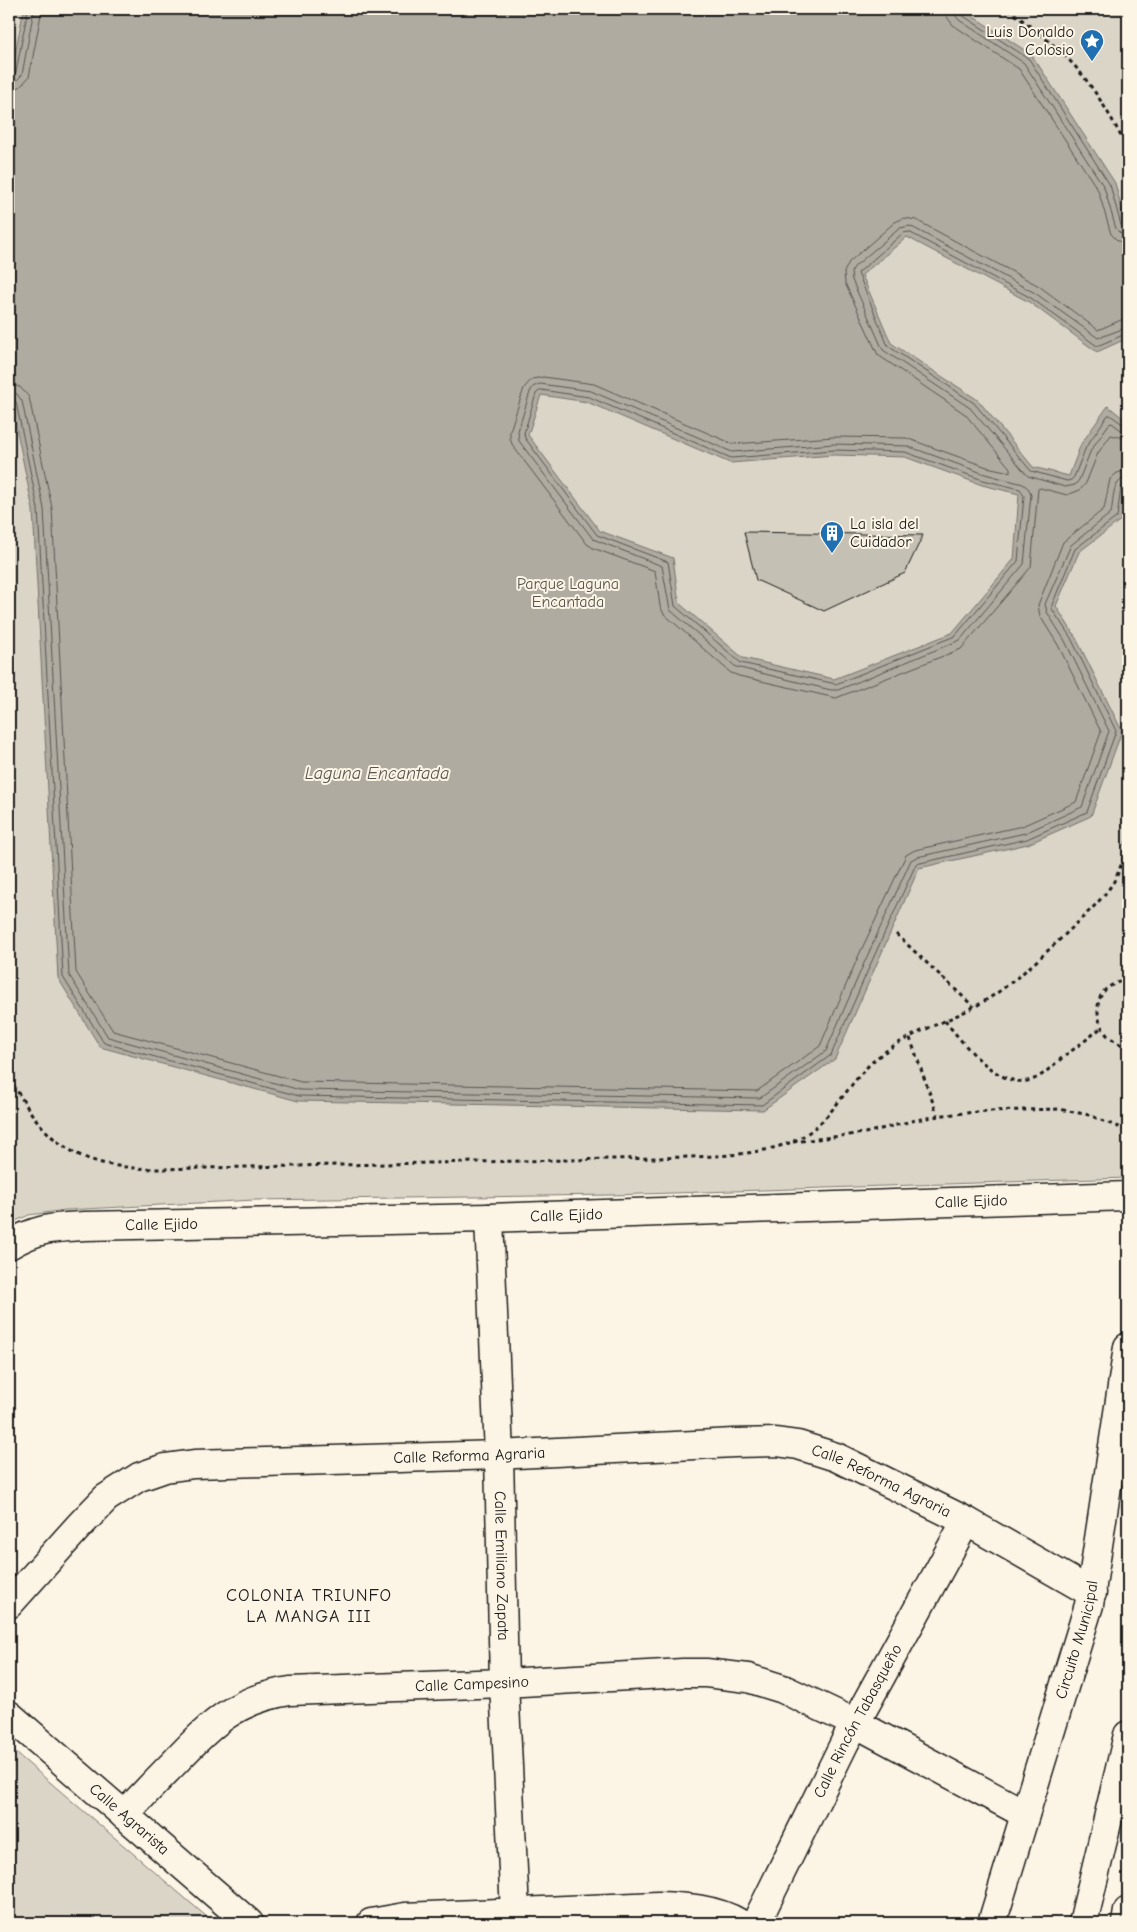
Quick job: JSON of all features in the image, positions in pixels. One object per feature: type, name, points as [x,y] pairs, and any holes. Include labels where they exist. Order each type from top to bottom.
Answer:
[{"type":"street","name":"Calle Ejido","points":[[9,1245],[34,1231],[57,1228],[489,1218],[1128,1196]]},
{"type":"street","name":"Calle Emiliano Zapata","points":[[489,1218],[499,1455],[504,1683],[515,1912]]},
{"type":"street","name":"Circuito Municipal","points":[[992,1923],[1092,1593],[1128,1347]]},
{"type":"street","name":"Calle Reforma Agraria","points":[[9,1604],[106,1498],[139,1477],[165,1468],[194,1464],[499,1455],[776,1442],[798,1445],[836,1457],[966,1521],[1092,1593]]},
{"type":"street","name":"Calle Rincón Tabasqueño","points":[[756,1923],[855,1723],[966,1521]]},
{"type":"street","name":"Calle Campesino","points":[[124,1815],[210,1726],[235,1708],[261,1696],[290,1691],[683,1674],[726,1675],[748,1678],[783,1689],[855,1723],[1025,1814]]},
{"type":"street","name":"Calle Agrarista","points":[[9,1715],[249,1923]]},
{"type":"street","points":[[1083,1923],[1128,1735]]},
{"type":"street","points":[[371,1923],[405,1917],[658,1906],[696,1909],[740,1923]]},
{"type":"street","points":[[1126,1923],[1128,1911]]},
{"type":"path","points":[[1008,9],[1064,54],[1108,113],[1128,151]]},
{"type":"path","points":[[790,1143],[808,1133],[824,1119],[877,1057],[898,1043],[974,1007],[1040,958],[1092,909],[1112,883],[1123,862],[1128,836]]},
{"type":"path","points":[[896,934],[974,1007]]},
{"type":"path","points":[[1128,979],[1106,989],[1099,1000],[1098,1013],[1102,1028],[1108,1036],[1128,1049]]},
{"type":"path","points":[[945,1021],[979,1060],[1003,1076],[1019,1081],[1033,1080],[1102,1028]]},
{"type":"path","points":[[910,1038],[938,1116]]},
{"type":"path","points":[[9,1078],[38,1123],[53,1139],[73,1153],[99,1163],[128,1168],[158,1169],[727,1155],[767,1149],[790,1143],[866,1133],[938,1116],[987,1111],[1059,1109],[1089,1115],[1128,1131]]},
{"type":"green space","name":"Laguna Encantada","points":[[9,9],[1128,9],[1128,1178],[612,1195],[255,1200],[66,1210],[29,1215],[9,1224]]},
{"type":"green space","points":[[9,1747],[214,1923],[9,1923]]},
{"type":"water","name":"Laguna Encantada","points":[[24,9],[962,9],[1032,55],[1115,183],[1128,232],[1128,338],[1097,352],[1029,302],[907,237],[862,275],[891,343],[978,400],[1033,467],[1069,476],[1081,444],[1108,406],[1128,422],[1128,472],[1122,519],[1079,552],[1056,606],[1075,636],[1122,731],[1091,816],[1028,844],[919,868],[835,1059],[763,1110],[298,1101],[100,1047],[58,978],[33,510],[9,392],[9,82]],"holes":[[[541,395],[587,402],[730,463],[834,455],[905,457],[982,485],[1019,494],[1014,559],[952,633],[834,679],[743,658],[679,603],[673,558],[600,531],[528,435]]]},
{"type":"building","name":"La isla del Cuidador","points":[[744,532],[923,535],[905,573],[824,611],[756,580]]},
{"type":"place","name":"Luis Donaldo Colosio","points":[[1092,62]]},
{"type":"place","name":"La isla del Cuidador","points":[[832,554]]},
{"type":"district","name":"COLONIA TRIUNFO LA MANGA III","points":[[309,1605]]},
{"type":"park label","name":"Parque Laguna Encantada","points":[[568,593]]}]
